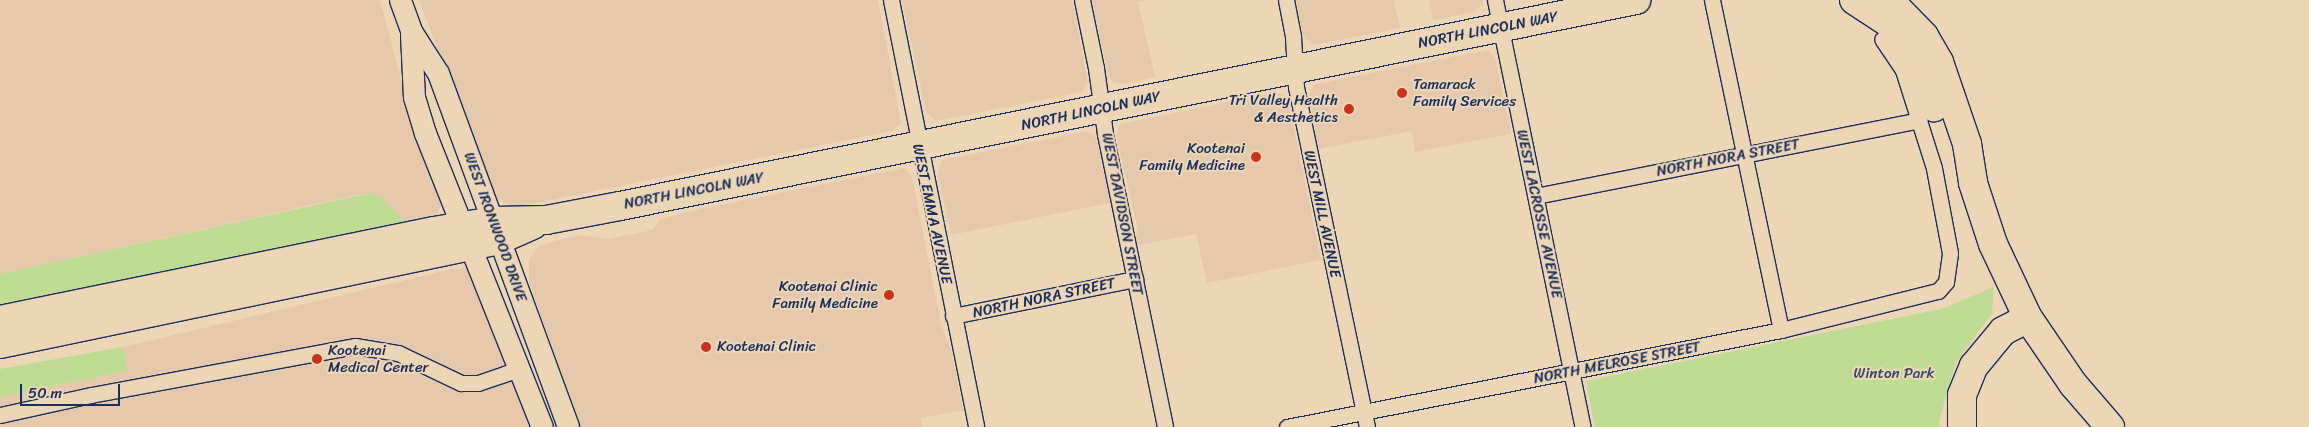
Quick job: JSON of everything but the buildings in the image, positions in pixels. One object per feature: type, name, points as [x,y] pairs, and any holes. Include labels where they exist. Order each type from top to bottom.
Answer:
[{"type":"highway","name":"NORTH LINCOLN WAY","points":[[466,236],[1636,0]]},
{"type":"highway","points":[[1854,0],[1889,23],[1910,48],[1924,76],[1951,156],[1973,183]]},
{"type":"highway","points":[[1894,2],[1924,36],[1939,62],[1967,144],[1973,183],[1993,244],[2028,318],[2073,384],[2110,427]]},
{"type":"highway","points":[[0,320],[466,236]]},
{"type":"highway","points":[[0,344],[466,236]]},
{"type":"highway","points":[[1962,427],[1962,395],[1974,366],[2003,332],[2028,318]]},
{"type":"street","name":"WEST IRONWOOD DRIVE","points":[[400,0],[411,31],[438,73],[568,427]]},
{"type":"street","name":"WEST EMMA AVENUE","points":[[891,0],[912,100],[918,146],[976,427]]},
{"type":"street","name":"WEST DAVIDSON STREET","points":[[1082,0],[1165,427]]},
{"type":"street","name":"WEST MILL AVENUE","points":[[1286,0],[1296,87],[1367,427]]},
{"type":"street","name":"WEST LACROSSE AVENUE","points":[[1495,0],[1583,427]]},
{"type":"street","points":[[1712,0],[1746,154],[1781,330]]},
{"type":"street","name":"WEST IRONWOOD DRIVE","points":[[411,31],[414,97],[466,236],[542,427]]},
{"type":"street","points":[[1882,39],[1903,70],[1920,120]]},
{"type":"street","name":"NORTH NORA STREET","points":[[1536,196],[1920,120]]},
{"type":"street","name":"NORTH MELROSE STREET","points":[[1287,427],[1781,330],[1933,294],[1944,286],[1950,269],[1950,253],[1934,168],[1920,120]]},
{"type":"street","name":"NORTH NORA STREET","points":[[953,316],[1135,279]]},
{"type":"street","points":[[0,415],[90,395],[355,346],[398,353],[461,384],[478,383],[519,369]]},
{"type":"shaded area","points":[[0,0],[380,0],[408,106],[439,193],[441,205],[437,217],[409,226],[382,198],[371,193],[0,274]]},
{"type":"shaded area","points":[[419,0],[878,0],[901,123],[892,131],[516,207],[499,200],[492,192]]},
{"type":"shaded area","points":[[902,0],[1072,0],[1088,82],[1082,92],[935,121],[926,111]]},
{"type":"shaded area","points":[[1092,0],[1147,0],[1138,2],[1155,77],[1123,84],[1113,82],[1109,77]]},
{"type":"shaded area","points":[[1296,0],[1394,0],[1400,28],[1313,45],[1303,35]]},
{"type":"shaded area","points":[[1429,0],[1483,0],[1483,4],[1475,12],[1433,20]]},
{"type":"shaded area","points":[[1488,50],[1495,58],[1511,134],[1415,152],[1412,131],[1319,149],[1309,95],[1315,84]]},
{"type":"shaded area","points":[[1273,93],[1283,94],[1289,103],[1321,260],[1207,283],[1196,234],[1134,246],[1138,230],[1116,135],[1120,124]]},
{"type":"shaded area","points":[[1087,131],[1096,138],[1110,203],[951,235],[938,175],[942,160]]},
{"type":"shaded area","points":[[904,168],[912,177],[941,324],[951,351],[963,410],[921,418],[923,427],[581,427],[529,282],[529,259],[540,245],[581,235],[608,239],[652,230],[661,219],[695,210]]},
{"type":"shaded area","name":"Kootenai Medical Center","points":[[466,268],[473,272],[537,427],[0,427],[0,397],[128,371],[123,347],[452,269]]},
{"type":"green space","points":[[371,193],[382,198],[409,226],[0,308],[0,274]]},
{"type":"green space","name":"Winton Park","points":[[1994,287],[1992,313],[1955,364],[1939,422],[1940,427],[1595,427],[1586,381],[1941,309]]},
{"type":"green space","points":[[123,347],[128,371],[0,397],[0,369]]},
{"type":"place","name":"Tamarack Family Services","points":[[1402,93]]},
{"type":"place","name":"Tri Valley Health & Aesthetics","points":[[1349,109]]},
{"type":"place","name":"Kootenai Family Medicine","points":[[1256,157]]},
{"type":"place","name":"Kootenai Clinic Family Medicine","points":[[889,295]]},
{"type":"place","name":"Kootenai Clinic","points":[[706,347]]},
{"type":"place","name":"Kootenai Medical Center","points":[[317,359]]}]
